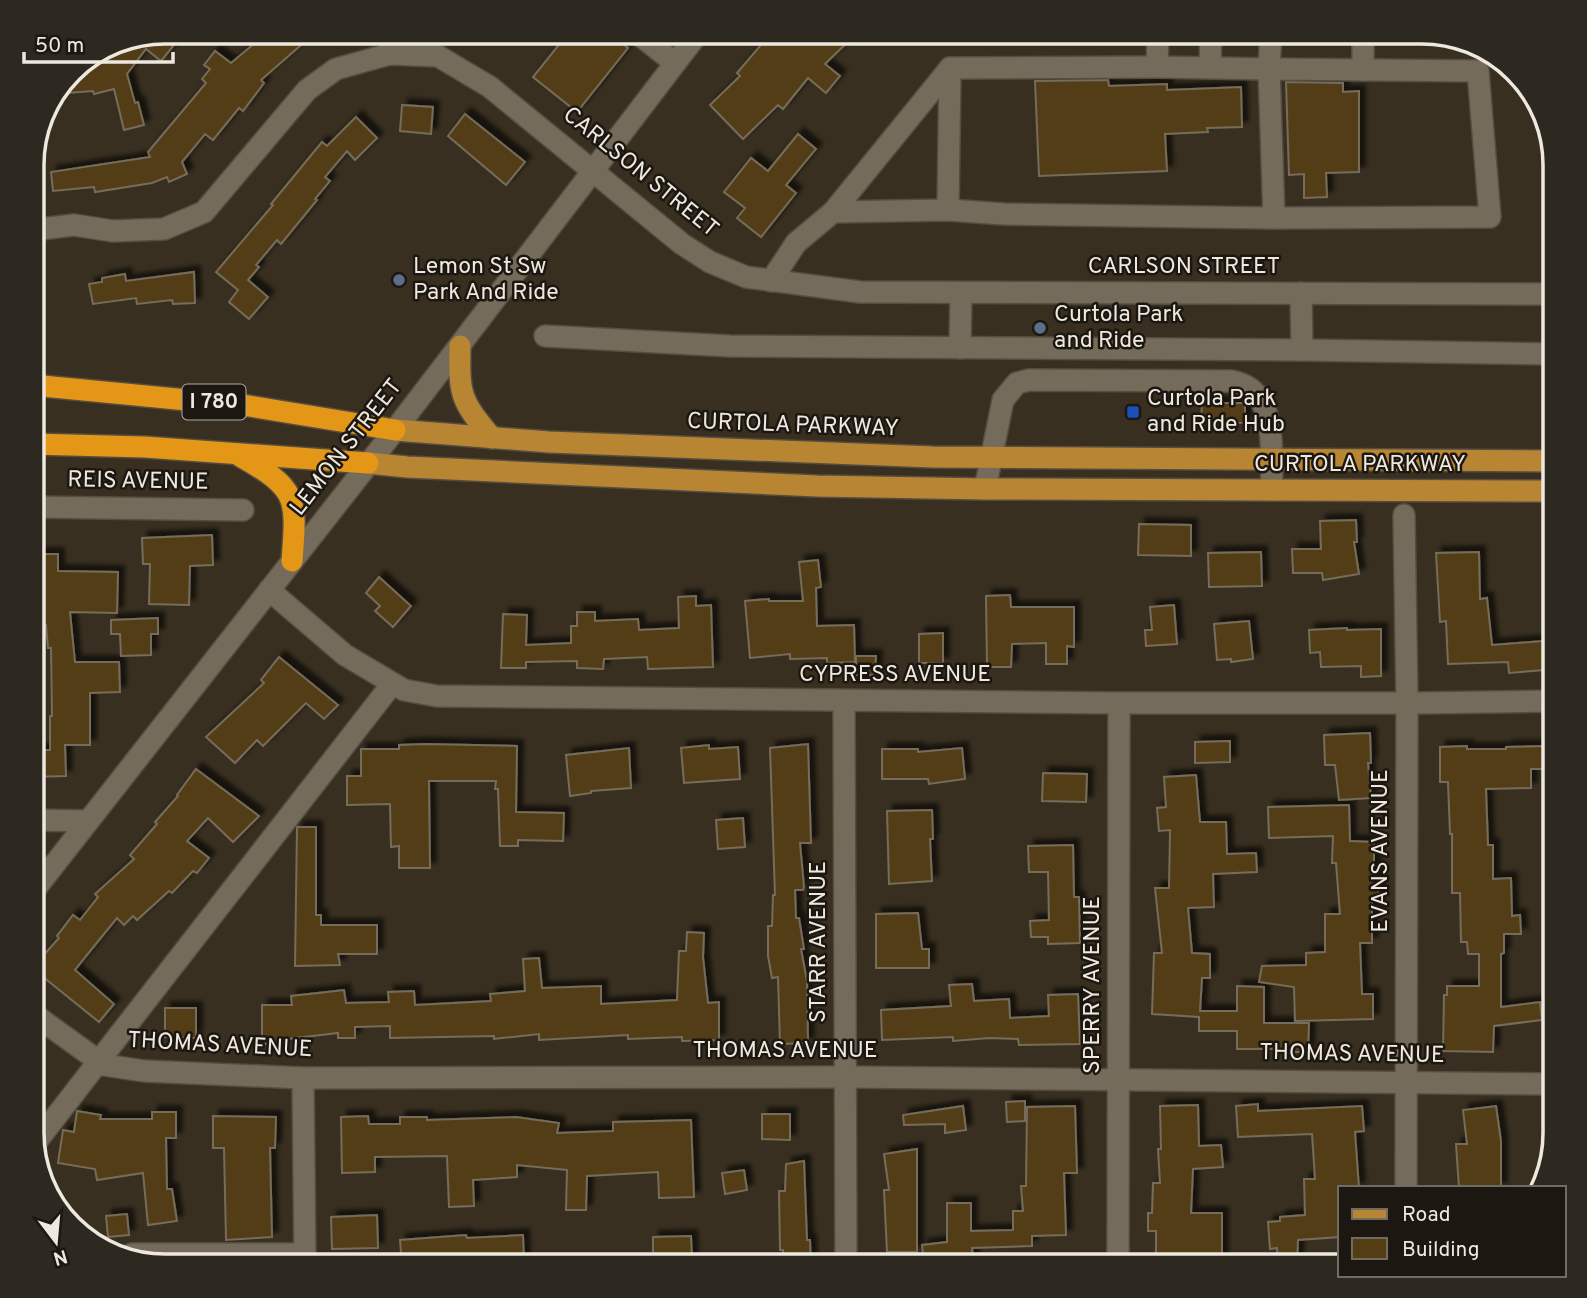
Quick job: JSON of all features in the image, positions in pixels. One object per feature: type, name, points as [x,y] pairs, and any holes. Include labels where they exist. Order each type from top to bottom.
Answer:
[{"type":"highway","name":"CURTOLA PARKWAY","points":[[44,385],[249,406],[395,430]]},
{"type":"highway","name":"CURTOLA PARKWAY","points":[[44,444],[145,447],[368,463]]},
{"type":"highway","points":[[235,453],[266,471],[284,486],[295,512],[292,561]]},
{"type":"main road","points":[[460,346],[459,384],[468,409],[492,438]]},
{"type":"main road","name":"CURTOLA PARKWAY","points":[[395,430],[752,452],[990,458],[1271,457],[1543,461]]},
{"type":"main road","name":"CURTOLA PARKWAY","points":[[368,463],[715,481],[985,489],[1543,491]]},
{"type":"street","points":[[651,44],[675,63]]},
{"type":"street","name":"LEMON STREET","points":[[44,878],[395,430],[690,44]]},
{"type":"street","points":[[1157,67],[1158,44]]},
{"type":"street","points":[[1210,67],[1211,44]]},
{"type":"street","points":[[1270,44],[1274,218]]},
{"type":"street","points":[[1363,44],[1363,70]]},
{"type":"street","name":"CARLSON STREET","points":[[44,229],[74,225],[113,231],[164,229],[204,212],[307,90],[336,69],[390,54],[438,56],[489,87],[682,244],[710,262],[746,277],[860,292],[1543,294]]},
{"type":"street","points":[[834,212],[948,211],[1274,218],[1490,217],[1476,61],[1363,70],[1210,67],[950,68]]},
{"type":"street","points":[[948,211],[950,68]]},
{"type":"street","points":[[771,281],[796,243],[834,212],[950,68]]},
{"type":"street","points":[[960,348],[961,293]]},
{"type":"street","points":[[1301,293],[1302,350]]},
{"type":"street","points":[[545,336],[730,346],[1543,354]]},
{"type":"street","points":[[985,489],[1003,400],[1017,383],[1029,380],[1232,381],[1246,384],[1258,395],[1267,410],[1272,490]]},
{"type":"street","name":"REIS AVENUE","points":[[44,508],[243,510]]},
{"type":"street","name":"EVANS AVENUE","points":[[1404,515],[1407,703],[1406,1186]]},
{"type":"street","name":"CYPRESS AVENUE","points":[[269,590],[345,655],[404,690],[437,696],[844,702],[1543,701]]},
{"type":"street","points":[[44,1131],[392,684]]},
{"type":"street","name":"STARR AVENUE","points":[[844,702],[846,1254]]},
{"type":"street","name":"SPERRY AVENUE","points":[[1118,1254],[1119,703]]},
{"type":"street","points":[[44,820],[88,821]]},
{"type":"street","name":"THOMAS AVENUE","points":[[44,1022],[104,1065],[144,1071],[303,1078],[846,1077],[1543,1084]]},
{"type":"street","points":[[303,1078],[305,1254]]},
{"type":"building","points":[[175,44],[161,61],[146,49],[127,74],[144,125],[124,130],[114,89],[94,94],[93,91],[68,93],[79,79],[118,53],[141,46]]},
{"type":"building","points":[[254,44],[302,44],[261,80],[264,83],[243,111],[239,108],[213,140],[205,134],[182,162],[187,174],[169,182],[167,177],[152,183],[95,192],[94,187],[53,191],[51,172],[150,157],[148,152],[206,83],[202,79],[210,69],[204,65],[215,51],[231,63]]},
{"type":"building","points":[[560,44],[623,44],[628,48],[577,112],[533,77]]},
{"type":"building","points":[[762,44],[846,44],[825,64],[840,76],[826,93],[808,78],[783,109],[778,105],[743,139],[710,105],[740,76],[737,73]]},
{"type":"building","points":[[1108,80],[1109,86],[1167,84],[1167,90],[1241,87],[1242,127],[1207,128],[1208,132],[1165,134],[1167,171],[1039,176],[1035,81]]},
{"type":"building","points":[[1286,82],[1343,83],[1343,92],[1359,91],[1359,172],[1326,173],[1327,197],[1304,198],[1304,174],[1289,175]]},
{"type":"building","points":[[402,105],[433,107],[431,134],[400,131]]},
{"type":"building","points":[[465,114],[525,162],[506,185],[448,136]]},
{"type":"building","points":[[356,117],[377,138],[355,160],[347,151],[325,177],[330,181],[315,199],[317,200],[281,244],[277,240],[256,265],[259,267],[248,280],[268,297],[249,319],[229,302],[238,290],[216,272],[322,142],[327,146]]},
{"type":"building","points":[[798,134],[816,149],[786,185],[796,193],[761,237],[737,218],[745,208],[724,192],[751,158],[768,171]]},
{"type":"building","points":[[194,272],[195,303],[173,304],[172,300],[137,304],[136,298],[93,304],[89,284],[102,282],[102,278],[125,274],[126,281]]},
{"type":"building","points":[[1202,403],[1245,403],[1245,423],[1201,422]]},
{"type":"building","points":[[1356,520],[1357,542],[1354,542],[1359,574],[1323,580],[1322,573],[1293,573],[1292,549],[1321,549],[1320,521]]},
{"type":"building","points":[[1139,524],[1191,525],[1191,556],[1138,555]]},
{"type":"building","points":[[212,535],[213,565],[190,566],[189,605],[149,604],[150,564],[143,564],[142,538]]},
{"type":"building","points":[[1261,552],[1262,586],[1209,587],[1208,553]]},
{"type":"building","points":[[1479,552],[1480,599],[1487,598],[1492,645],[1543,641],[1543,670],[1509,673],[1508,662],[1448,664],[1446,621],[1440,622],[1436,553]]},
{"type":"building","points":[[44,554],[58,554],[58,571],[118,572],[117,613],[70,612],[75,662],[119,662],[120,692],[90,693],[90,745],[65,745],[66,776],[44,777],[44,750],[50,750],[52,716],[51,648],[48,648]]},
{"type":"building","points":[[818,560],[821,587],[816,588],[817,626],[854,625],[855,662],[827,663],[827,658],[790,659],[790,654],[750,658],[745,601],[803,601],[799,562]]},
{"type":"building","points":[[379,577],[411,606],[393,627],[375,611],[380,606],[366,593]]},
{"type":"building","points":[[1010,595],[1011,607],[1074,607],[1074,647],[1067,646],[1067,664],[1046,664],[1046,643],[1012,644],[1011,667],[987,667],[986,596]]},
{"type":"building","points":[[696,596],[696,606],[711,605],[713,667],[648,669],[647,657],[604,659],[603,669],[577,668],[577,661],[526,662],[526,668],[501,668],[503,614],[527,615],[526,645],[571,643],[571,626],[577,626],[577,612],[595,612],[595,621],[638,619],[639,630],[679,628],[678,597]]},
{"type":"building","points":[[1174,605],[1177,644],[1146,646],[1145,630],[1152,630],[1150,607]]},
{"type":"building","points":[[158,618],[158,634],[151,634],[151,655],[121,656],[120,634],[111,634],[111,620]]},
{"type":"building","points":[[1249,621],[1253,659],[1231,662],[1231,659],[1217,660],[1214,624]]},
{"type":"building","points":[[1381,629],[1381,676],[1361,677],[1361,666],[1321,667],[1320,652],[1310,653],[1309,630]]},
{"type":"building","points":[[943,633],[943,663],[919,663],[919,634]]},
{"type":"building","points":[[856,656],[876,656],[875,675],[856,675]]},
{"type":"building","points":[[279,657],[338,705],[324,719],[306,703],[263,746],[257,740],[235,763],[206,737],[264,683],[261,680]]},
{"type":"building","points":[[1370,733],[1371,763],[1368,763],[1371,798],[1339,800],[1335,765],[1325,765],[1324,735]]},
{"type":"building","points":[[1230,741],[1230,762],[1195,763],[1195,742]]},
{"type":"building","points":[[808,744],[811,843],[800,843],[804,887],[803,890],[795,890],[796,918],[799,918],[807,981],[808,1043],[780,1044],[778,977],[772,978],[768,956],[768,926],[772,926],[775,895],[770,748]]},
{"type":"building","points":[[399,745],[517,746],[516,812],[564,813],[563,841],[518,840],[518,846],[500,846],[496,781],[429,781],[430,868],[399,868],[399,846],[391,847],[390,804],[347,805],[347,776],[361,776],[361,749],[399,749]]},
{"type":"building","points":[[709,745],[709,749],[738,747],[740,779],[684,783],[681,748]]},
{"type":"building","points":[[1543,746],[1543,769],[1531,769],[1531,788],[1486,789],[1488,845],[1493,845],[1493,879],[1511,878],[1512,916],[1520,915],[1521,934],[1504,934],[1504,953],[1501,954],[1501,1007],[1540,1002],[1542,1020],[1494,1026],[1493,1052],[1443,1051],[1444,995],[1447,995],[1447,986],[1479,986],[1479,954],[1468,954],[1467,942],[1461,942],[1460,893],[1452,893],[1452,834],[1448,782],[1440,782],[1440,747],[1506,749]]},
{"type":"building","points":[[629,748],[631,788],[591,791],[570,796],[566,755]]},
{"type":"building","points":[[962,748],[965,779],[929,784],[928,779],[882,779],[882,749],[918,749],[918,752]]},
{"type":"building","points":[[196,769],[259,816],[233,842],[208,818],[187,841],[209,858],[197,873],[193,871],[172,893],[169,891],[137,920],[133,916],[124,925],[117,918],[75,970],[114,1004],[99,1022],[44,978],[44,955],[59,938],[57,936],[73,915],[80,920],[98,897],[95,894],[134,859],[130,855],[157,824],[155,822]]},
{"type":"building","points":[[1043,773],[1087,774],[1086,802],[1042,801]]},
{"type":"building","points":[[1196,775],[1200,822],[1226,822],[1227,854],[1256,853],[1257,872],[1213,874],[1214,907],[1188,908],[1192,953],[1210,954],[1210,978],[1202,978],[1200,1011],[1237,1011],[1237,986],[1264,987],[1264,1023],[1309,1023],[1308,1052],[1237,1049],[1237,1031],[1199,1031],[1199,1017],[1152,1014],[1154,953],[1162,953],[1155,888],[1169,888],[1170,830],[1159,831],[1157,808],[1166,807],[1164,777]]},
{"type":"building","points":[[1349,805],[1350,841],[1374,842],[1374,878],[1377,878],[1379,902],[1372,902],[1372,943],[1360,943],[1362,994],[1373,994],[1373,1019],[1295,1021],[1294,987],[1259,982],[1262,966],[1306,965],[1306,953],[1325,952],[1325,914],[1340,914],[1336,863],[1332,863],[1333,836],[1269,838],[1268,807]]},
{"type":"building","points":[[932,810],[932,881],[889,884],[887,811]]},
{"type":"building","points":[[743,818],[745,847],[718,849],[716,820]]},
{"type":"building","points":[[297,827],[316,827],[316,915],[321,915],[321,925],[377,925],[377,954],[338,954],[340,965],[295,966]]},
{"type":"building","points":[[1073,845],[1074,897],[1079,897],[1080,943],[1048,944],[1048,937],[1031,937],[1030,921],[1049,920],[1048,872],[1029,872],[1028,846]]},
{"type":"building","points":[[918,913],[922,949],[929,949],[929,968],[876,968],[876,914]]},
{"type":"building","points":[[687,932],[704,933],[703,957],[708,1003],[719,1002],[719,1040],[682,1041],[682,1037],[628,1039],[628,1035],[539,1040],[539,1034],[494,1039],[494,1036],[390,1038],[390,1026],[355,1027],[355,1038],[338,1038],[338,1033],[288,1039],[288,1044],[262,1044],[262,1005],[292,1005],[291,996],[344,990],[346,1003],[389,1002],[388,992],[414,991],[415,1005],[491,1001],[490,994],[525,991],[523,959],[539,958],[542,988],[601,986],[601,1004],[677,1000],[679,951],[686,951]]},
{"type":"building","points":[[972,984],[974,1001],[1009,999],[1010,1018],[1049,1016],[1048,995],[1078,994],[1080,1044],[1019,1045],[1018,1039],[953,1041],[953,1037],[882,1040],[881,1010],[951,1006],[949,985]]},
{"type":"building","points":[[165,1008],[196,1008],[196,1038],[165,1037]]},
{"type":"building","points":[[1025,1101],[1025,1121],[1007,1122],[1006,1102]]},
{"type":"building","points":[[1258,1104],[1258,1111],[1362,1106],[1364,1131],[1355,1132],[1359,1186],[1338,1186],[1338,1237],[1298,1240],[1297,1254],[1277,1254],[1277,1248],[1270,1249],[1268,1222],[1280,1221],[1280,1217],[1305,1215],[1304,1179],[1315,1179],[1312,1134],[1238,1137],[1236,1106]]},
{"type":"building","points":[[1198,1105],[1199,1146],[1221,1145],[1223,1167],[1193,1169],[1191,1213],[1222,1213],[1222,1254],[1156,1254],[1156,1231],[1148,1231],[1148,1213],[1152,1213],[1153,1183],[1160,1183],[1160,1106]]},
{"type":"building","points":[[963,1106],[966,1130],[945,1133],[945,1124],[904,1125],[903,1115]]},
{"type":"building","points":[[1075,1106],[1077,1173],[1064,1173],[1066,1235],[1032,1236],[1032,1246],[972,1248],[972,1254],[923,1254],[922,1245],[947,1242],[947,1203],[971,1203],[971,1231],[1013,1230],[1013,1211],[1023,1211],[1021,1186],[1026,1186],[1027,1107]]},
{"type":"building","points":[[1496,1106],[1501,1141],[1501,1186],[1459,1186],[1456,1144],[1467,1144],[1463,1110]]},
{"type":"building","points":[[77,1111],[101,1115],[100,1119],[152,1119],[152,1112],[176,1112],[176,1138],[166,1138],[167,1189],[172,1189],[177,1221],[148,1225],[143,1173],[97,1180],[95,1169],[58,1163],[63,1130],[74,1132]]},
{"type":"building","points":[[762,1114],[790,1114],[790,1140],[762,1139]]},
{"type":"building","points":[[213,1116],[276,1117],[275,1148],[270,1148],[272,1237],[226,1240],[224,1148],[213,1148]]},
{"type":"building","points":[[368,1116],[369,1124],[400,1124],[400,1117],[427,1117],[427,1120],[516,1117],[559,1123],[557,1133],[613,1131],[613,1122],[691,1120],[694,1197],[659,1198],[658,1172],[587,1176],[586,1210],[566,1210],[567,1170],[517,1165],[517,1177],[473,1180],[474,1206],[449,1207],[447,1156],[375,1157],[375,1172],[342,1173],[341,1117]]},
{"type":"building","points":[[917,1149],[917,1252],[887,1252],[884,1190],[889,1190],[884,1154]]},
{"type":"building","points":[[804,1161],[807,1240],[810,1240],[811,1254],[783,1254],[783,1250],[780,1250],[779,1191],[785,1191],[786,1164]]},
{"type":"building","points":[[744,1170],[747,1190],[725,1194],[722,1173]]},
{"type":"building","points":[[127,1214],[129,1235],[108,1237],[106,1216]]},
{"type":"building","points":[[377,1215],[378,1248],[332,1249],[331,1217]]},
{"type":"building","points":[[466,1235],[467,1238],[523,1235],[524,1254],[401,1254],[400,1240]]},
{"type":"building","points":[[691,1236],[692,1254],[653,1254],[653,1237]]},
{"type":"place","name":"Lemon St Sw Park And Ride","points":[[399,280]]},
{"type":"place","name":"Curtola Park and Ride","points":[[1040,328]]},
{"type":"place","name":"Curtola Park and Ride Hub","points":[[1133,412]]}]
